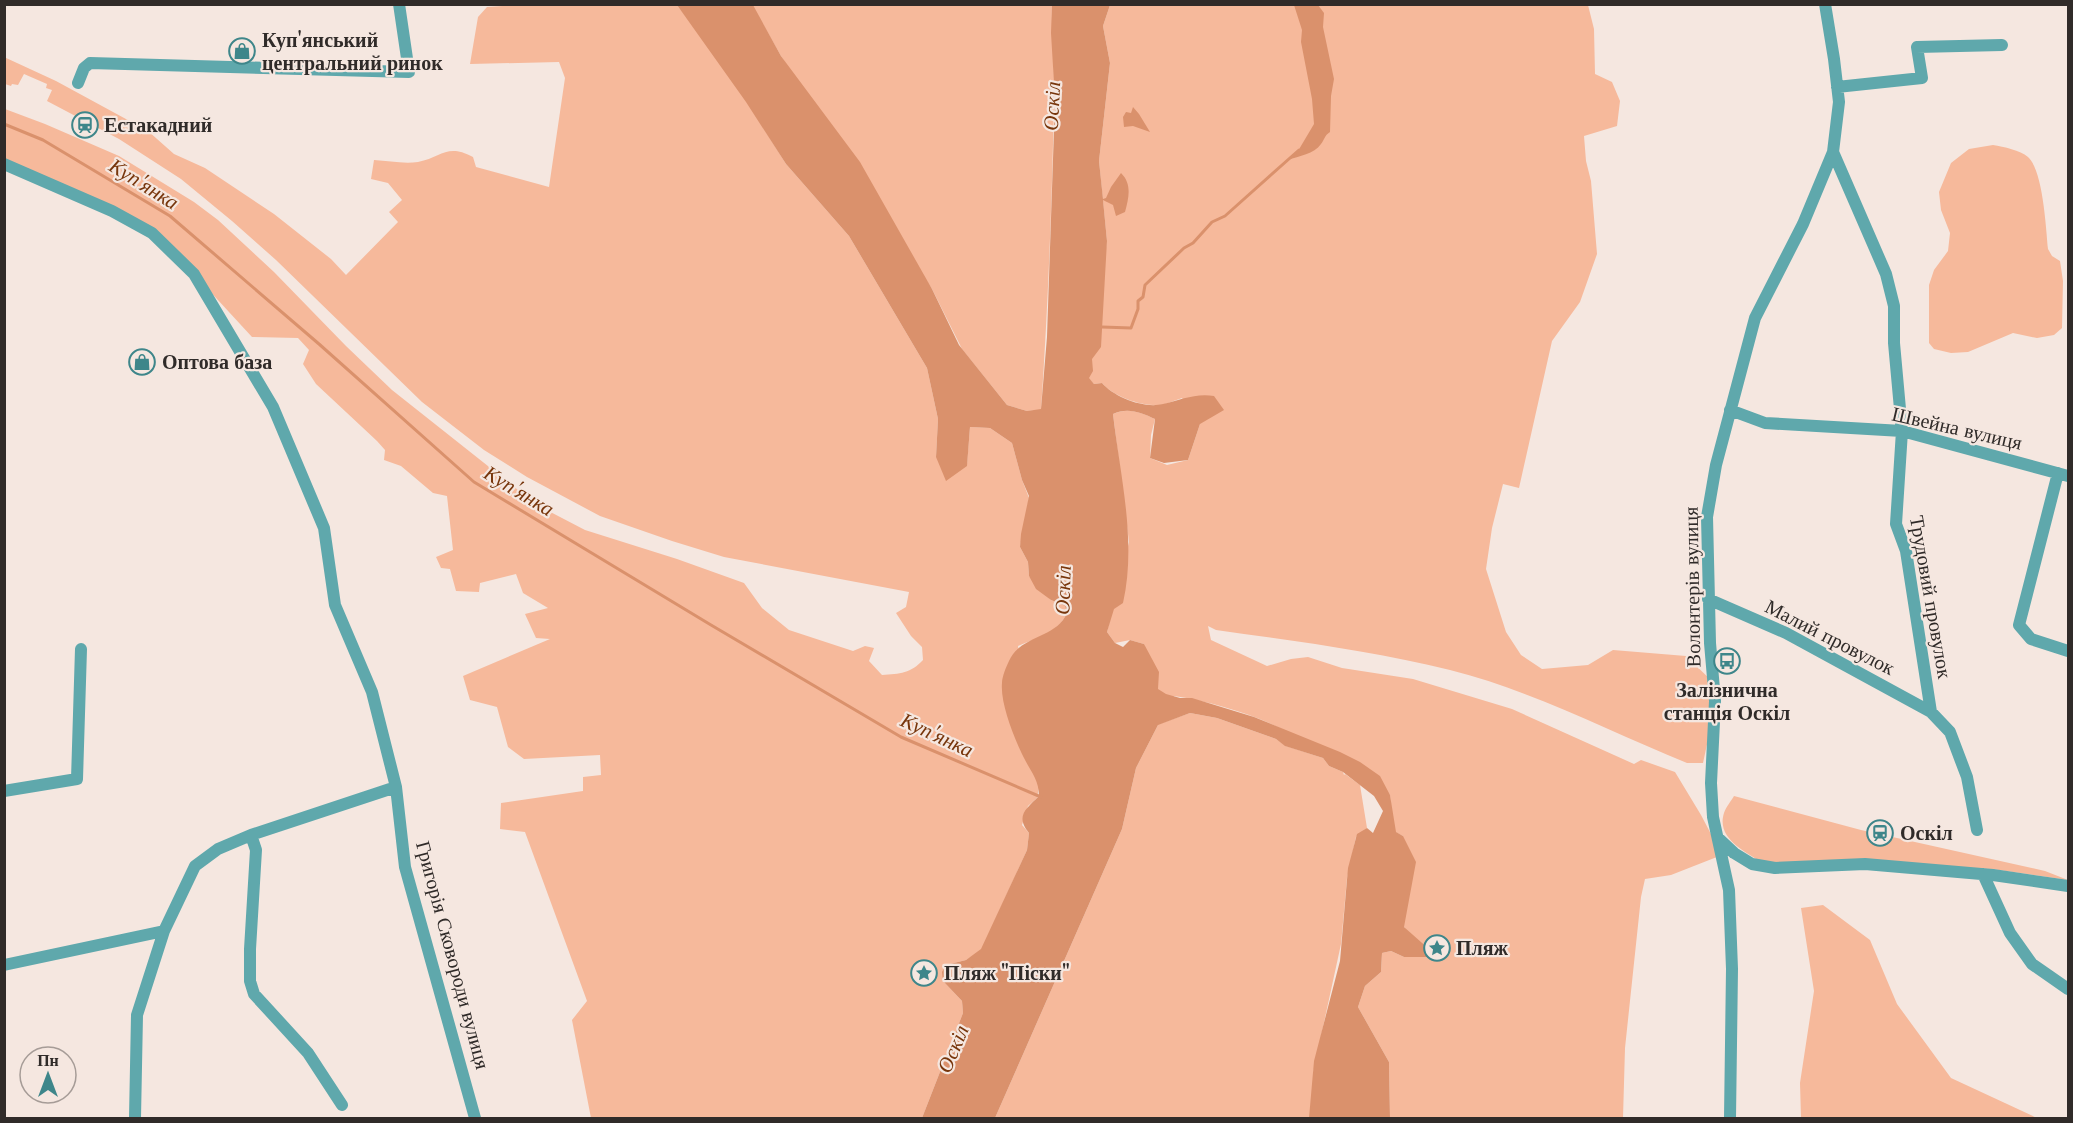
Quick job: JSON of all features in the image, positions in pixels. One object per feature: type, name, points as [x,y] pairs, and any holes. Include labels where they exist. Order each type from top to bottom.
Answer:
[{"type":"street","points":[[78,83],[84,68],[90,63],[409,72],[399,4]]},
{"type":"street","name":"Волонтерів вулиця","points":[[1730,1119],[1732,969],[1729,890],[1713,817],[1715,701],[1708,599],[1707,517],[1716,465],[1755,318],[1803,224],[1833,152],[1839,102],[1825,4]]},
{"type":"street","points":[[1837,87],[1922,78],[1917,47],[2002,45]]},
{"type":"street","name":"Трудовий провулок","points":[[1833,152],[1886,274],[1894,306],[1894,344],[1902,431],[1896,524],[1906,551],[1931,712]]},
{"type":"street","name":"Григорія Сковороди вулиця","points":[[4,164],[112,211],[152,233],[194,274],[273,407],[324,528],[335,605],[372,692],[396,787],[405,867],[475,1119]]},
{"type":"street","name":"Швейна вулиця","points":[[1730,410],[1765,423],[1902,431],[2063,474]]},
{"type":"street","points":[[2063,474],[2019,625],[2031,639],[2068,651]]},
{"type":"street","name":"Малий провулок","points":[[1708,599],[1786,633],[1931,712]]},
{"type":"street","points":[[4,791],[77,779],[81,649]]},
{"type":"street","points":[[1931,712],[1950,732],[1967,777],[1977,830]]},
{"type":"street","points":[[135,1119],[137,1015],[164,931],[195,866],[218,849],[251,835],[396,787]]},
{"type":"street","points":[[251,835],[256,850],[250,950],[250,981],[254,994],[308,1053],[342,1104]]},
{"type":"street","points":[[1718,838],[1734,853],[1752,864],[1775,868],[1865,864],[1983,874],[2068,886]]},
{"type":"street","points":[[1983,874],[2010,933],[2032,964],[2068,989]]},
{"type":"street","points":[[4,965],[164,931]]},
{"type":"shaded area","points":[[534,4],[677,5],[722,62],[786,164],[849,236],[927,368],[938,419],[936,457],[967,464],[970,427],[990,428],[1012,443],[1029,498],[1020,547],[1028,562],[1029,576],[1051,600],[1065,606],[1067,613],[1053,630],[1018,646],[1040,782],[1037,798],[1028,806],[1022,825],[1029,833],[1027,850],[981,951],[966,960],[946,965],[943,981],[962,1001],[963,1013],[922,1118],[591,1118],[572,1020],[587,1001],[525,832],[500,829],[501,803],[583,791],[583,777],[601,775],[600,755],[524,759],[508,747],[497,707],[470,700],[463,676],[550,639],[536,638],[525,614],[548,608],[523,593],[516,574],[480,583],[479,592],[456,591],[450,569],[441,568],[436,557],[453,550],[447,496],[433,493],[401,466],[384,460],[385,450],[377,441],[316,384],[303,364],[309,350],[298,338],[252,337],[194,274],[152,233],[5,164],[5,109],[119,156],[194,202],[218,220],[274,272],[392,390],[537,505],[585,530],[744,583],[762,608],[789,630],[853,651],[865,646],[874,648],[869,661],[882,675],[900,673],[914,668],[923,660],[922,647],[911,636],[896,613],[906,607],[909,592],[724,557],[600,516],[527,477],[484,450],[422,402],[276,260],[181,179],[119,139],[47,101],[52,90],[46,88],[47,84],[24,74],[18,85],[5,84],[4,57],[56,81],[148,131],[174,154],[205,168],[274,214],[331,259],[346,275],[398,222],[389,212],[402,200],[388,183],[371,179],[374,160],[418,162],[445,152],[457,151],[473,157],[476,167],[549,187],[565,78],[559,62],[470,64],[478,17],[487,7]]},
{"type":"shaded area","points":[[752,5],[1052,5],[1054,88],[1052,177],[1041,410],[1027,411],[1007,405],[962,349],[932,289],[781,56]]},
{"type":"shaded area","points":[[1110,5],[1588,5],[1594,29],[1595,74],[1612,82],[1620,101],[1617,126],[1584,136],[1586,161],[1591,181],[1597,254],[1580,302],[1552,341],[1519,488],[1503,484],[1492,528],[1486,569],[1506,632],[1521,655],[1542,669],[1588,665],[1613,650],[1686,656],[1714,683],[1713,716],[1703,763],[1687,763],[1541,700],[1450,670],[1363,652],[1216,630],[1208,626],[1211,640],[1267,666],[1308,657],[1342,668],[1413,679],[1512,709],[1634,764],[1641,760],[1675,772],[1722,855],[1671,875],[1645,879],[1641,897],[1625,1048],[1623,1118],[1390,1118],[1389,1062],[1358,1007],[1365,986],[1381,972],[1382,953],[1391,951],[1404,957],[1428,956],[1404,927],[1403,836],[1393,831],[1390,795],[1314,746],[1275,726],[1232,710],[1174,696],[1159,724],[1190,713],[1217,718],[1276,739],[1286,746],[1323,758],[1329,766],[1343,772],[1360,785],[1367,828],[1356,837],[1347,878],[1341,944],[1313,1073],[1313,1118],[995,1118],[1122,829],[1136,768],[1158,725],[1144,644],[1130,640],[1115,643],[1107,632],[1129,542],[1113,414],[1134,411],[1155,419],[1151,435],[1150,458],[1167,465],[1188,460],[1200,424],[1182,398],[1162,405],[1144,404],[1128,400],[1102,383],[1094,384],[1088,378],[1107,241],[1099,161],[1110,63],[1103,26]]},
{"type":"shaded area","points":[[1993,145],[2012,149],[2025,155],[2033,164],[2037,174],[2043,200],[2048,249],[2052,256],[2060,261],[2063,281],[2062,328],[2054,335],[2037,338],[2013,333],[1968,352],[1951,353],[1934,349],[1929,343],[1929,285],[1934,270],[1948,251],[1950,233],[1941,210],[1939,192],[1951,163],[1969,149]]},
{"type":"shaded area","points":[[1734,796],[1861,830],[2045,871],[2068,880],[1992,869],[1761,862],[1733,843],[1724,830],[1724,813]]},
{"type":"shaded area","points":[[1823,905],[1870,940],[1897,1004],[1951,1078],[2037,1118],[1801,1118],[1800,1083],[1814,991],[1801,908]]},
{"type":"water","points":[[677,5],[753,5],[781,56],[860,162],[932,289],[959,345],[1007,405],[1027,411],[1041,409],[1047,337],[1055,100],[1051,33],[1052,5],[1110,5],[1103,26],[1110,63],[1099,161],[1103,199],[1106,198],[1121,173],[1127,182],[1128,196],[1125,212],[1116,216],[1113,205],[1103,200],[1107,241],[1101,347],[1092,359],[1093,371],[1089,378],[1094,384],[1102,383],[1114,393],[1130,401],[1155,405],[1207,395],[1214,396],[1224,410],[1200,424],[1188,460],[1164,463],[1150,458],[1155,419],[1134,411],[1113,414],[1126,508],[1128,556],[1123,603],[1114,609],[1107,632],[1115,643],[1123,647],[1130,640],[1144,644],[1159,672],[1158,689],[1166,694],[1180,698],[1192,698],[1254,717],[1340,752],[1380,776],[1390,795],[1396,832],[1403,836],[1416,862],[1404,927],[1430,950],[1428,957],[1404,957],[1391,951],[1382,953],[1381,972],[1365,986],[1358,1007],[1389,1062],[1390,1118],[1309,1118],[1314,1061],[1340,961],[1348,868],[1357,834],[1367,828],[1373,833],[1383,811],[1374,796],[1343,772],[1329,766],[1323,758],[1285,746],[1276,739],[1217,718],[1190,713],[1158,725],[1136,768],[1122,829],[995,1118],[922,1118],[963,1013],[962,1001],[943,981],[942,972],[946,965],[966,960],[981,949],[1027,850],[1029,833],[1023,822],[1024,813],[1039,796],[1036,781],[1016,742],[1009,722],[1003,701],[1003,675],[1009,661],[1021,646],[1055,628],[1067,613],[1065,606],[1051,600],[1036,589],[1029,576],[1028,562],[1020,547],[1029,496],[1012,443],[990,428],[970,427],[967,466],[946,481],[936,457],[938,419],[927,368],[849,236],[786,164],[746,102]]},
{"type":"water","points":[[1294,5],[1318,5],[1324,13],[1323,27],[1334,79],[1330,132],[1314,150],[1288,160],[1298,151],[1314,124],[1312,99],[1301,42],[1302,30]]},
{"type":"water","points":[[1133,107],[1150,132],[1133,126],[1124,127],[1123,117],[1126,112],[1131,113]]},
{"type":"waterway","name":"Куп'янка","points":[[4,124],[43,140],[170,216],[474,482],[901,737],[1041,797]]},
{"type":"waterway","points":[[1102,327],[1131,328],[1138,309],[1138,301],[1143,297],[1145,285],[1184,248],[1193,243],[1212,222],[1225,216],[1299,150]]},
{"type":"place","name":"Куп'янський центральний ринок","points":[[242,51]]},
{"type":"place","name":"Естакадний","points":[[85,125]]},
{"type":"place","name":"Оптова база","points":[[142,362]]},
{"type":"place","name":"Залізнична станція Оскіл","points":[[1727,661]]},
{"type":"place","name":"Оскіл","points":[[1880,833]]},
{"type":"place","name":"Пляж","points":[[1437,948]]},
{"type":"place","name":"Пляж \"Піски\"","points":[[924,973]]}]
